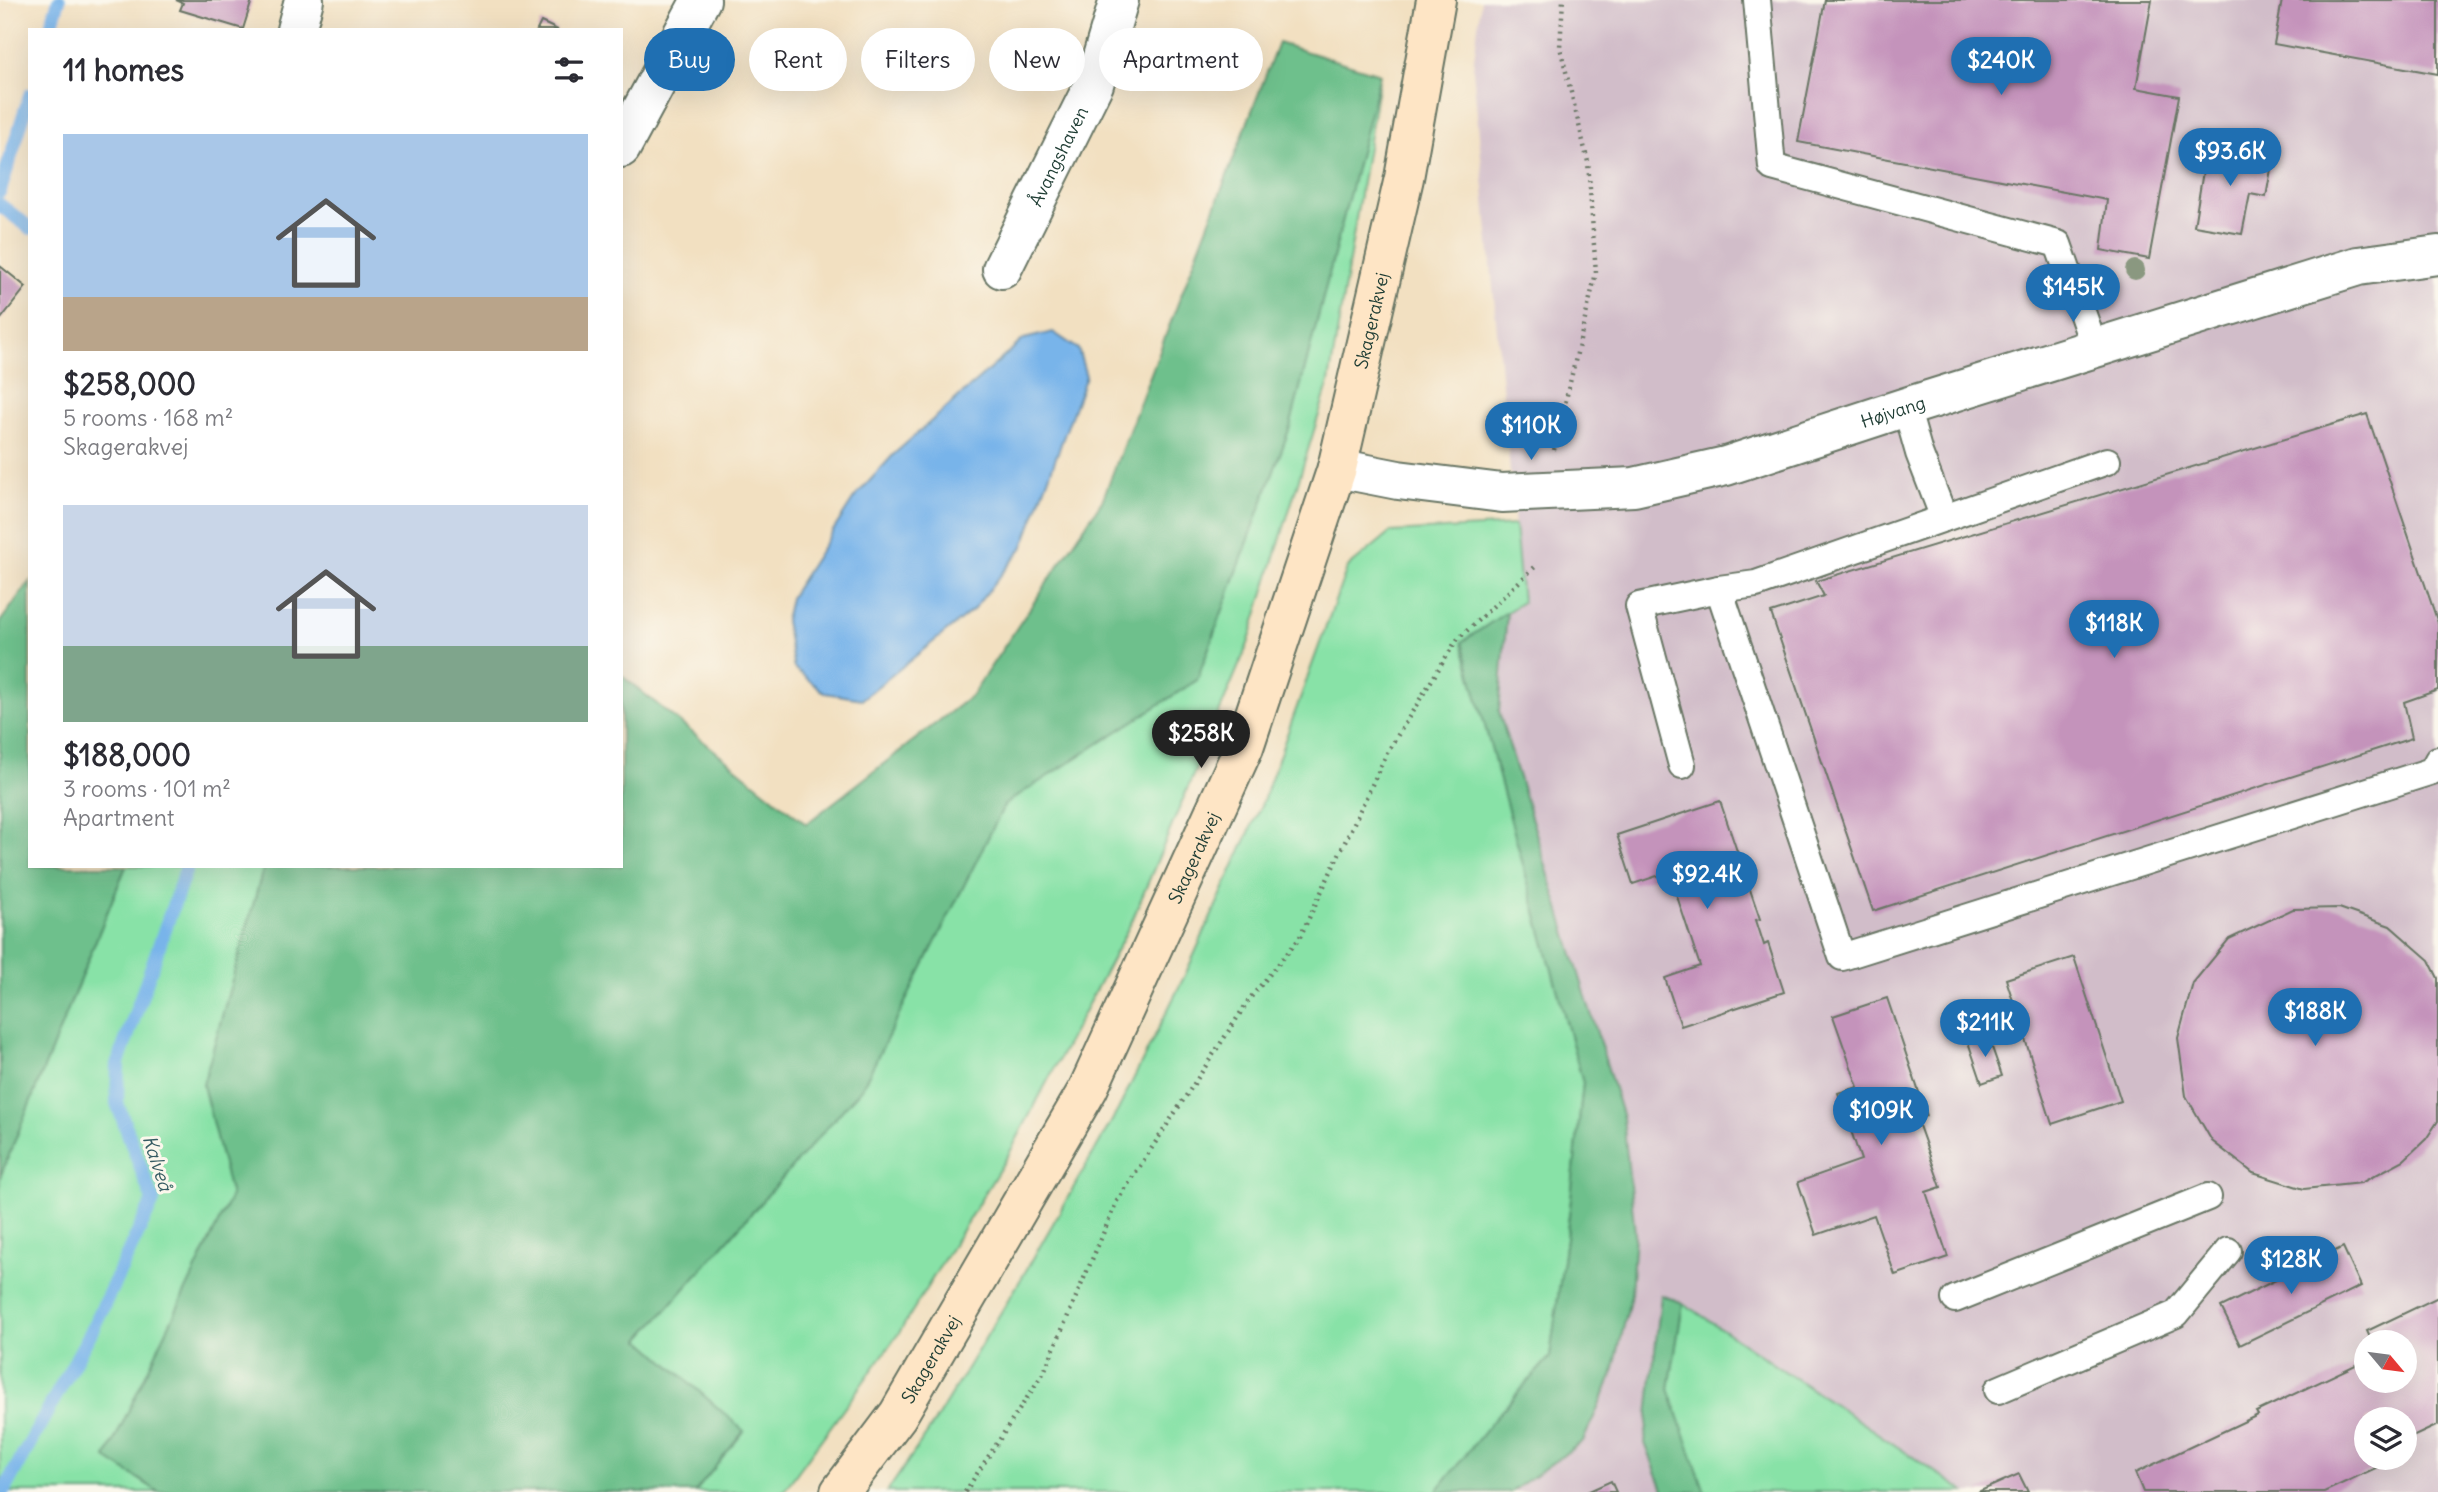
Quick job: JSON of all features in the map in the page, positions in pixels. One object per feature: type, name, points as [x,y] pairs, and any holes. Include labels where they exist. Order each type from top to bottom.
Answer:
[{"type":"street","points":[[297,28],[304,0]]},
{"type":"street","points":[[623,144],[701,0]]},
{"type":"street","name":"Åvangshaven","points":[[1002,270],[1094,84],[1118,0]]},
{"type":"street","name":"Skagerakvej","points":[[840,1492],[898,1415],[1088,1089],[1244,747],[1337,468],[1404,178],[1436,0]]},
{"type":"street","name":"Højvang","points":[[1337,468],[1398,480],[1502,493],[1634,487],[1726,466],[1906,407],[2358,267],[2438,255]]},
{"type":"lane","points":[[1757,0],[1772,167],[2058,244],[2095,349]]},
{"type":"lane","points":[[1906,407],[1919,453],[1944,518]]},
{"type":"lane","points":[[1682,765],[1639,606],[1756,584],[2107,461]]},
{"type":"lane","points":[[1719,589],[1842,957],[2432,771],[2438,760]]},
{"type":"lane","points":[[1955,1299],[2208,1197]]},
{"type":"lane","points":[[1998,1390],[2176,1314],[2228,1251]]},
{"type":"path","points":[[1544,491],[1596,273],[1588,162],[1560,47],[1563,0]]},
{"type":"path","points":[[965,1492],[1044,1372],[1117,1201],[1251,997],[1299,939],[1388,751],[1435,674],[1456,641],[1538,564]]},
{"type":"shaded area","points":[[1481,0],[2438,0],[2438,1492],[1965,1492],[1683,1303],[1662,1295],[1645,1443],[1664,1492],[1511,1492],[1583,1441],[1612,1377],[1631,1295],[1623,1118],[1498,712],[1507,612],[1522,602],[1473,69]]},
{"type":"green space","points":[[1278,43],[1380,74],[1290,427],[1197,680],[1005,804],[862,1088],[640,1339],[744,1431],[695,1492],[159,1492],[106,1458],[231,1196],[203,1085],[263,868],[623,868],[623,677],[806,824],[971,696],[1102,501],[1260,91],[1263,91],[1263,82]]},
{"type":"green space","points":[[1380,74],[1329,382],[1248,644],[1132,921],[1010,1152],[899,1333],[783,1492],[695,1492],[744,1431],[640,1339],[862,1088],[1005,803],[1197,680],[1290,427]]},
{"type":"green space","points":[[1515,525],[1522,602],[1462,642],[1583,1083],[1550,1357],[1496,1417],[1436,1492],[887,1492],[934,1423],[1118,1110],[1186,973],[1263,801],[1347,568],[1391,532]]},
{"type":"green space","points":[[28,584],[28,868],[125,868],[0,1177],[0,622]]},
{"type":"green space","points":[[1507,612],[1499,712],[1623,1118],[1635,1233],[1631,1295],[1612,1377],[1583,1441],[1511,1492],[1436,1492],[1496,1417],[1550,1357],[1583,1083],[1462,642]]},
{"type":"green space","points":[[125,868],[263,868],[203,1085],[231,1196],[106,1458],[159,1492],[0,1492],[0,1177]]},
{"type":"green space","points":[[1661,1295],[1683,1303],[1669,1389],[1705,1492],[1664,1492],[1645,1443]]},
{"type":"green space","points":[[1683,1303],[1965,1492],[1705,1492],[1669,1389]]},
{"type":"water","points":[[1053,332],[1078,349],[1086,376],[1023,547],[973,610],[862,699],[825,693],[794,668],[785,621],[790,598],[854,498],[894,454],[1024,339]]},
{"type":"building","points":[[176,0],[252,0],[243,28],[180,10],[183,3]]},
{"type":"building","points":[[1825,0],[2152,0],[2136,88],[2179,96],[2149,259],[2101,250],[2107,200],[1798,142]]},
{"type":"building","points":[[2282,0],[2438,0],[2438,74],[2274,44]]},
{"type":"building","points":[[541,22],[554,28],[538,28]]},
{"type":"building","points":[[2207,147],[2273,158],[2266,197],[2250,194],[2242,234],[2194,226]]},
{"type":"building","points":[[0,266],[26,287],[0,320]]},
{"type":"building","points":[[2367,414],[2438,623],[2438,690],[2404,702],[2412,738],[1873,911],[1771,613],[1824,596],[1816,581]]},
{"type":"building","points":[[1720,801],[1760,919],[1756,920],[1764,945],[1768,943],[1784,992],[1681,1026],[1665,978],[1700,966],[1669,872],[1633,884],[1617,835]]},
{"type":"building","points":[[2339,908],[2390,926],[2429,960],[2438,978],[2438,1121],[2426,1139],[2404,1160],[2361,1183],[2304,1189],[2253,1173],[2212,1141],[2186,1096],[2178,1038],[2193,983],[2229,939],[2293,909]]},
{"type":"building","points":[[2074,957],[2121,1101],[2052,1124],[2006,979]]},
{"type":"building","points":[[1887,998],[1927,1116],[1917,1120],[1941,1187],[1926,1192],[1948,1257],[1895,1275],[1874,1215],[1816,1235],[1798,1182],[1861,1160],[1838,1093],[1858,1087],[1833,1016]]},
{"type":"building","points":[[1988,1036],[2002,1076],[1982,1083],[1968,1042]]},
{"type":"building","points":[[2343,1247],[2361,1286],[2240,1345],[2221,1307]]},
{"type":"building","points":[[2438,1297],[2438,1425],[2417,1435],[2417,1407],[2354,1407],[2354,1470],[2371,1470],[2324,1492],[2143,1492],[2135,1473],[2354,1366],[2354,1393],[2417,1393],[2417,1330],[2369,1330]]},
{"type":"building","points":[[2019,1474],[2028,1492],[1978,1492]]},
{"type":"building","points":[[1611,1481],[1616,1492],[1587,1492]]},
{"type":"waterway","name":"Kalveå","points":[[51,28],[59,0]]},
{"type":"waterway","name":"Kalveå","points":[[0,191],[28,101]]},
{"type":"waterway","name":"Kalveå","points":[[0,205],[28,226]]},
{"type":"waterway","name":"Kalveå","points":[[3,1492],[91,1332],[153,1201],[117,1103],[118,1063],[186,868]]}]
